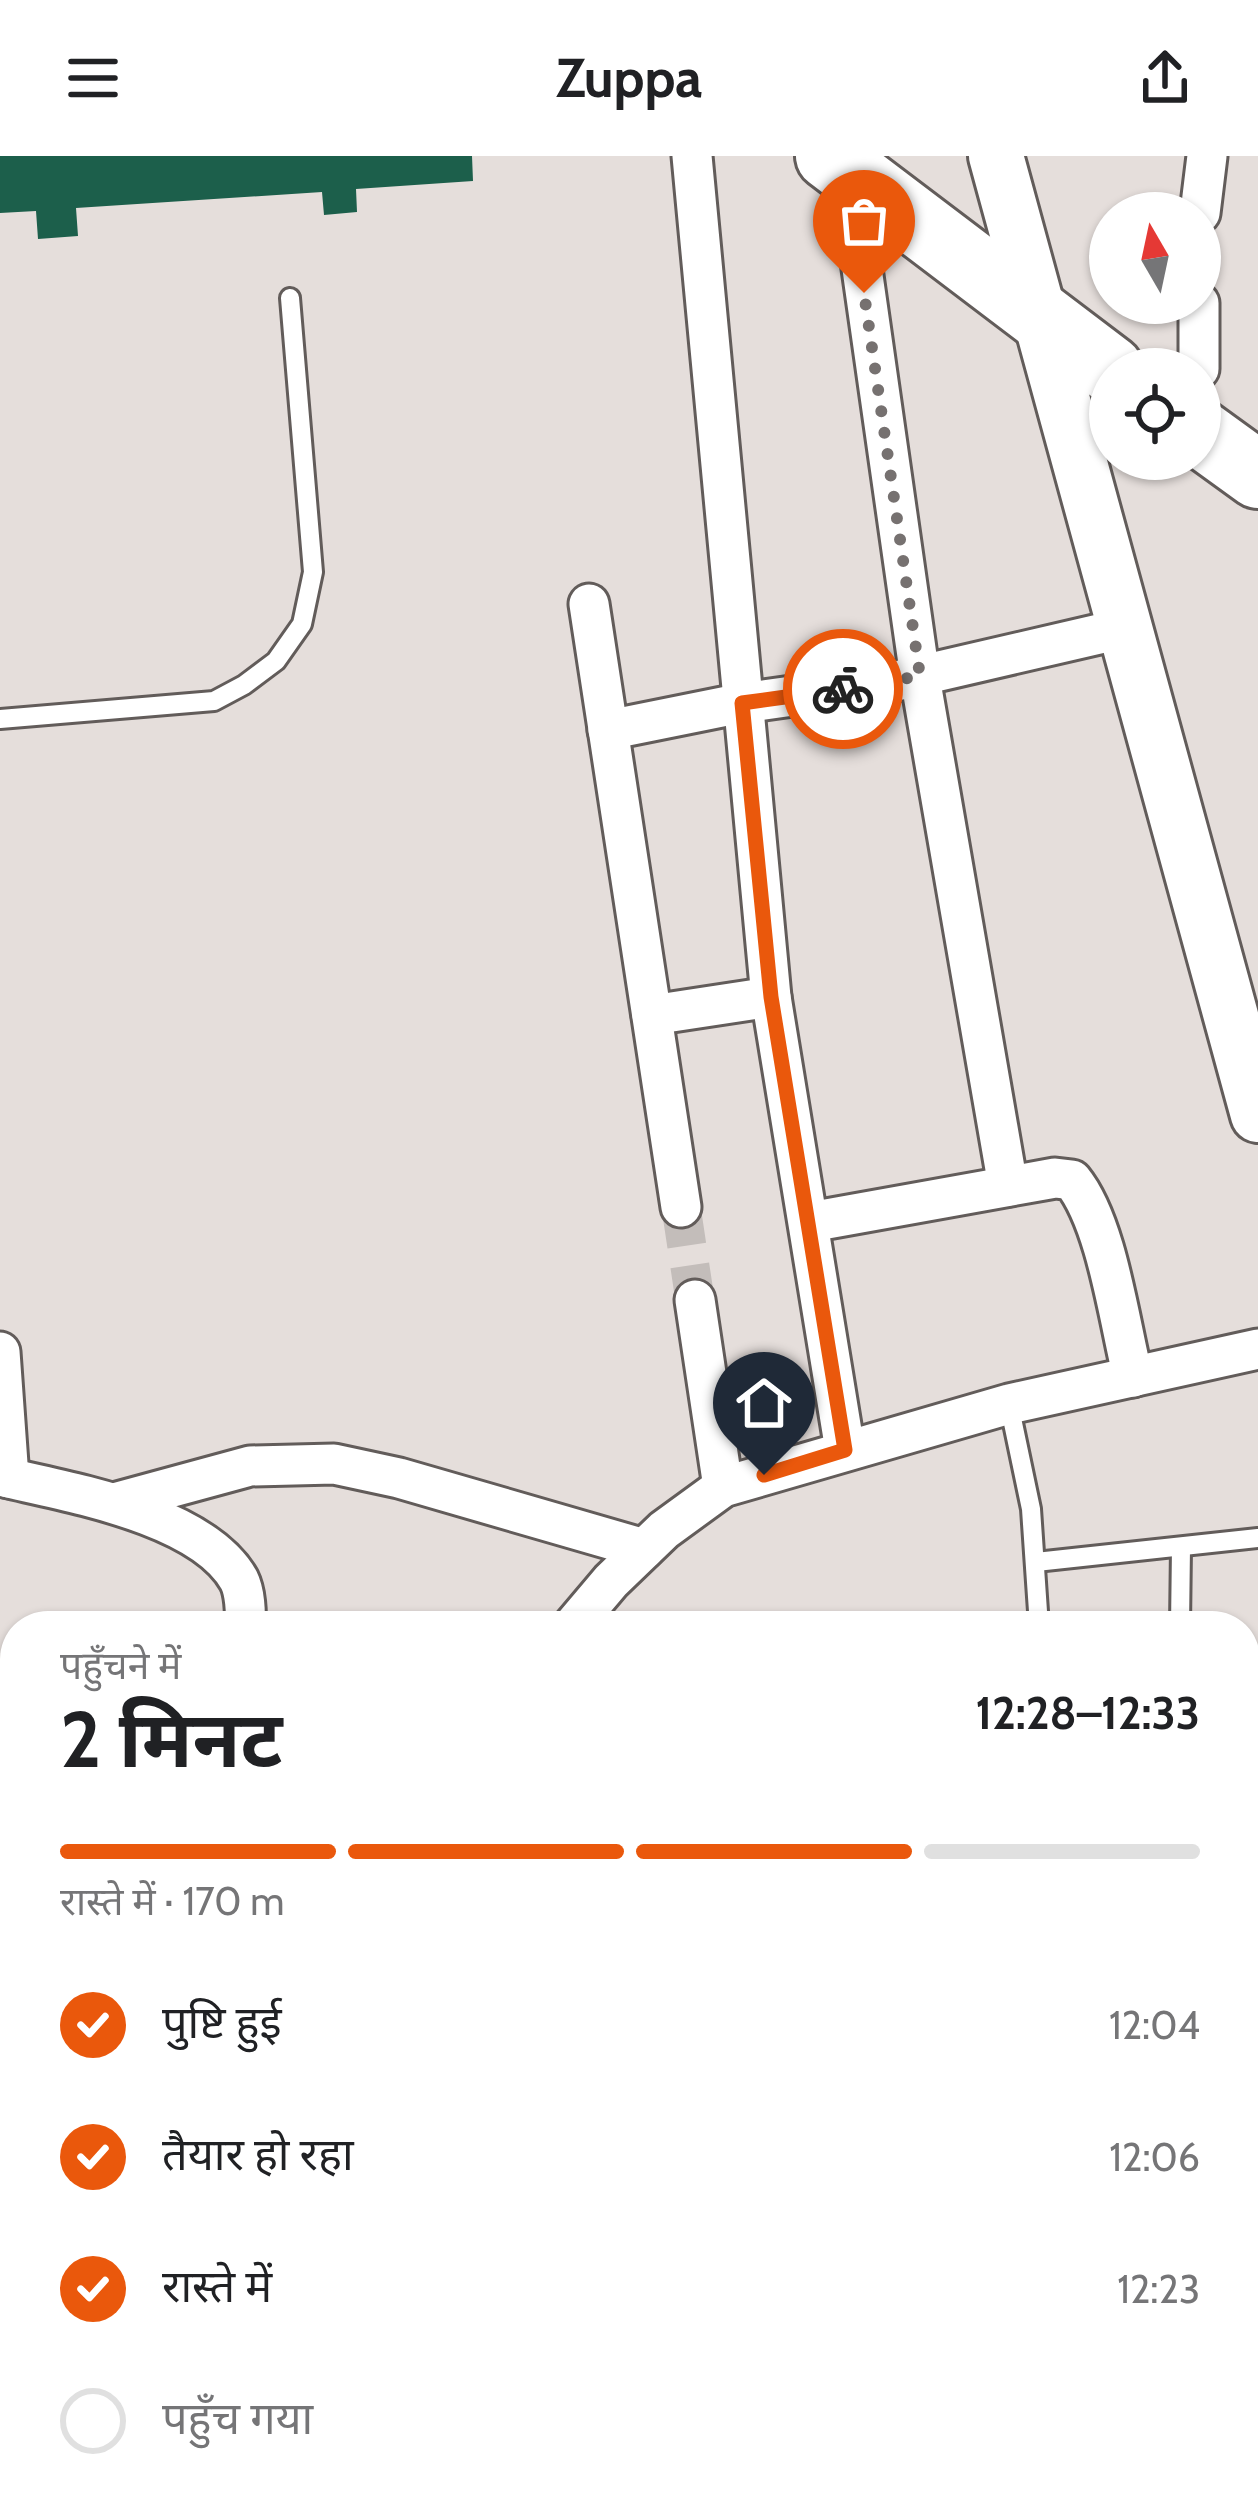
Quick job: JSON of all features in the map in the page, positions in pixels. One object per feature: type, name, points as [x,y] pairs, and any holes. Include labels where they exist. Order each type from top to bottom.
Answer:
[{"type":"highway","points":[[838,163],[1089,354]]},
{"type":"highway","points":[[1221,448],[1258,475]]},
{"type":"main road","points":[[996,156],[1258,1115]]},
{"type":"street","points":[[692,156],[771,997],[845,1450]]},
{"type":"street","points":[[1203,192],[1207,156]]},
{"type":"street","points":[[838,163],[1008,1186]]},
{"type":"street","points":[[590,604],[681,1207]]},
{"type":"street","points":[[608,730],[742,703],[920,676],[1125,628]]},
{"type":"street","points":[[652,1015],[771,997]]},
{"type":"street","points":[[810,1222],[1054,1178],[1072,1180],[1085,1197],[1133,1377]]},
{"type":"street","points":[[695,1300],[723,1487]]},
{"type":"street","points":[[587,1611],[644,1549],[723,1487],[1009,1403],[1258,1349]]},
{"type":"street","points":[[0,1352],[4,1477],[114,1502],[166,1523],[212,1552],[239,1580],[243,1611]]},
{"type":"street","points":[[114,1502],[250,1466],[334,1464],[399,1478],[644,1549]]},
{"type":"lane","points":[[0,719],[214,701],[244,686],[276,661],[302,624],[313,572],[290,298]]},
{"type":"lane","points":[[1009,1403],[1031,1509],[1038,1611]]},
{"type":"lane","points":[[1036,1562],[1258,1538]]},
{"type":"lane","points":[[1180,1611],[1181,1547]]},
{"type":"building","points":[[0,156],[472,156],[473,181],[356,189],[357,212],[324,215],[322,192],[76,208],[78,236],[38,239],[36,211],[0,213]]},
{"type":"tunnel","points":[[681,1207],[695,1300]]},
{"type":"way so far","points":[[843,689],[920,676],[864,293]]},
{"type":"route","points":[[764,1475],[845,1450],[771,997],[742,703],[843,689]]}]
